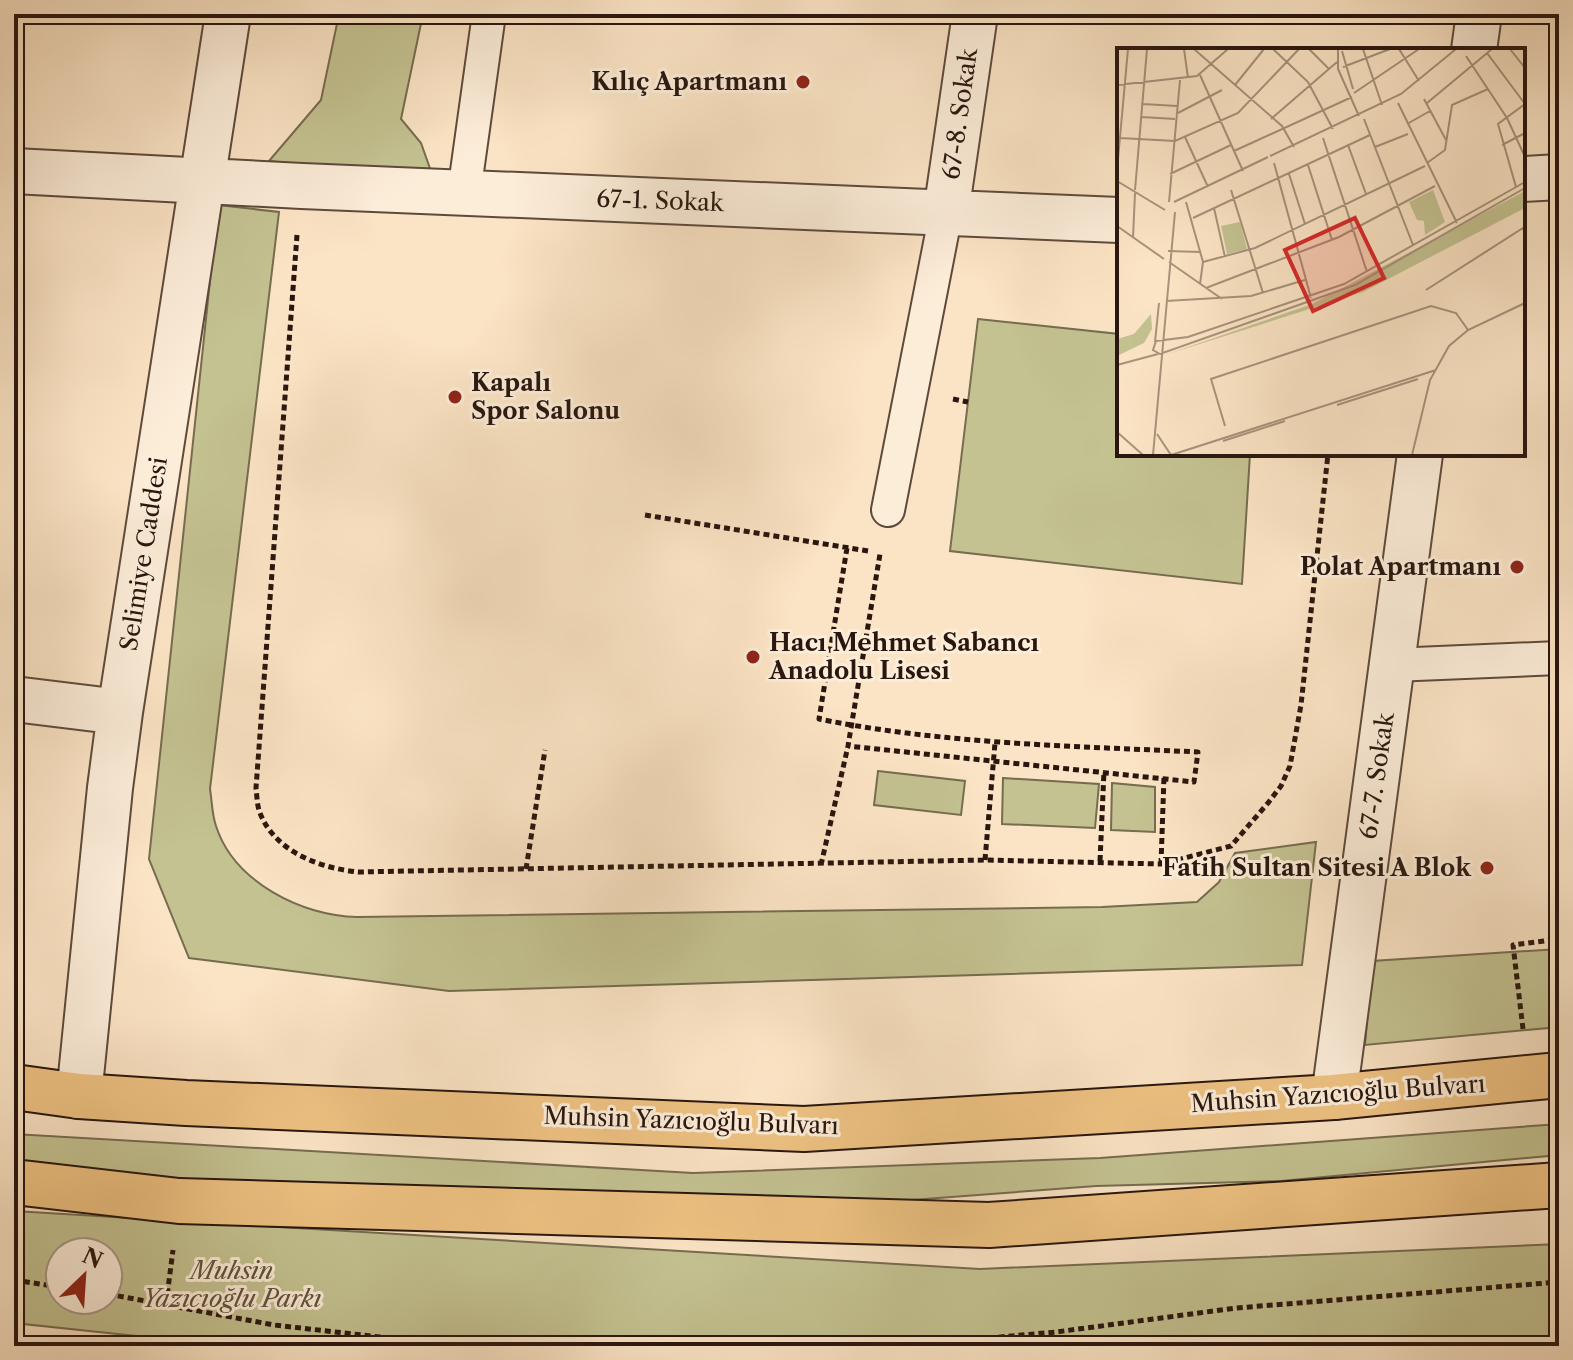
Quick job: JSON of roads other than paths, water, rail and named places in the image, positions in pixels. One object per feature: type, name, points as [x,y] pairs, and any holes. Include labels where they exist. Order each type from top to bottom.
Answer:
[{"type":"main road","name":"Muhsin Yazıcıoğlu Bulvarı","points":[[14,1087],[79,1096],[186,1103],[804,1129],[1334,1097],[1544,1077]]},
{"type":"main road","points":[[14,1182],[179,1201],[989,1225],[1559,1185]]},
{"type":"street","name":"Selimiye Caddesi","points":[[79,1096],[120,712],[228,14]]},
{"type":"street","name":"67-8. Sokak","points":[[946,213],[975,14]]},
{"type":"street","points":[[1474,48],[1479,14]]},
{"type":"street","name":"67-1. Sokak","points":[[14,171],[1117,220]]},
{"type":"street","points":[[1525,179],[1559,177]]},
{"type":"street","name":"67-7. Sokak","points":[[1334,1097],[1420,456]]},
{"type":"street","points":[[14,699],[120,712]]},
{"type":"lane","points":[[464,193],[489,14]]},
{"type":"lane","points":[[888,510],[946,213]]},
{"type":"lane","points":[[1392,665],[1559,658]]},
{"type":"place","name":"Kılıç Apartmanı","points":[[803,82]]},
{"type":"place","name":"Kapalı Spor Salonu","points":[[455,397]]},
{"type":"place","name":"Polat Apartmanı","points":[[1517,567]]},
{"type":"place","name":"Hacı Mehmet Sabancı Anadolu Lisesi","points":[[753,657]]},
{"type":"place","name":"Fatih Sultan Sitesi A Blok","points":[[1487,868]]},
{"type":"park label","name":"Muhsin Yazıcıoğlu Parkı","points":[[232,1285]]}]
